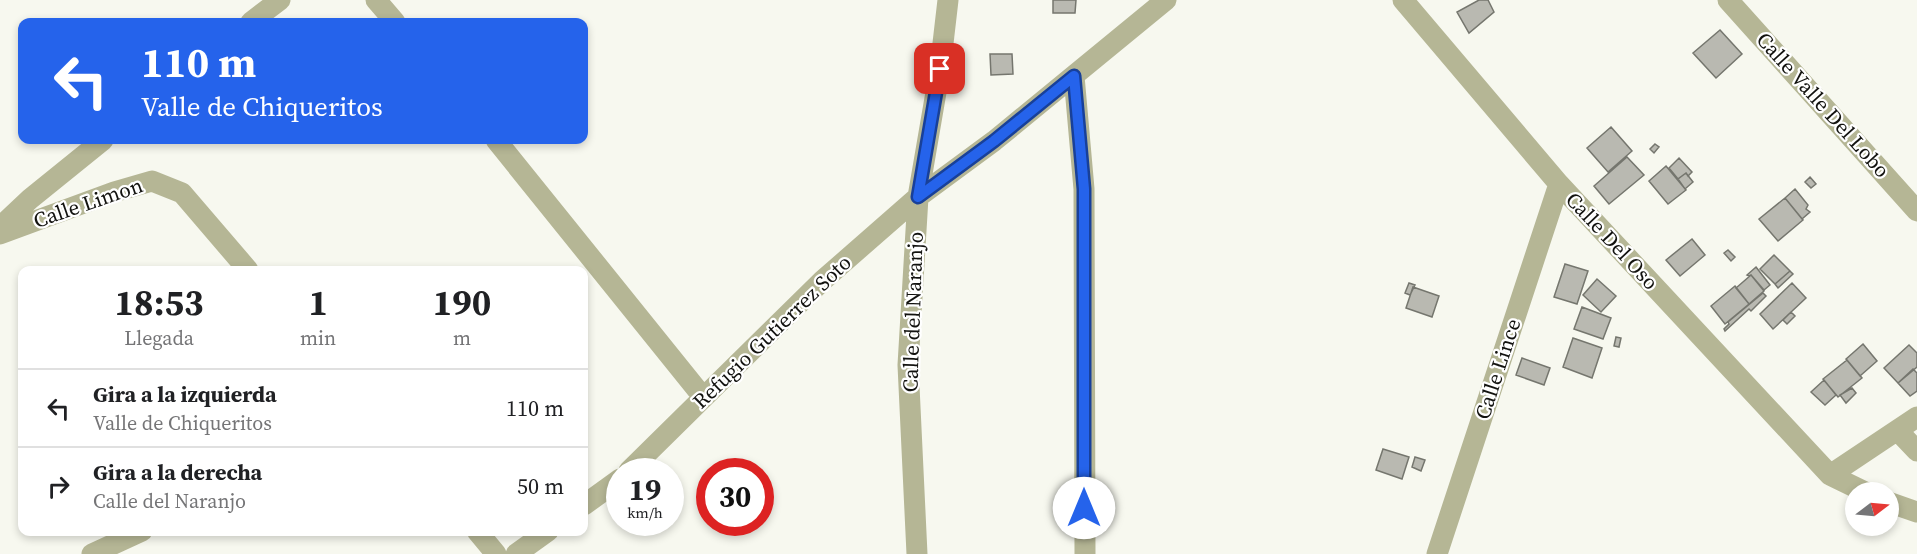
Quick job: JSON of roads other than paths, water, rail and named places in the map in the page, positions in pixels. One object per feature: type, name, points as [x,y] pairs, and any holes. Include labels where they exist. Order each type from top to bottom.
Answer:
[{"type":"street","points":[[256,18],[280,0]]},
{"type":"street","points":[[376,0],[392,18]]},
{"type":"street","name":"Calle del Naranjo","points":[[914,551],[908,365],[918,197],[940,69],[948,0]]},
{"type":"street","name":"Refugio Gutierrez Soto","points":[[642,458],[822,281],[918,197],[994,141],[1166,0]]},
{"type":"street","name":"Calle Del Oso","points":[[1403,0],[1559,184],[1830,475]]},
{"type":"street","name":"Calle Valle Del Lobo","points":[[1728,0],[1917,211]]},
{"type":"street","points":[[1074,76],[1084,189],[1084,554]]},
{"type":"street","points":[[0,227],[97,144]]},
{"type":"street","points":[[499,144],[586,266]]},
{"type":"street","name":"Calle Limon","points":[[0,234],[114,192],[152,181],[182,193],[245,266]]},
{"type":"street","name":"Calle Lince","points":[[1437,554],[1559,184]]},
{"type":"street","points":[[590,272],[704,397]]},
{"type":"street","points":[[1830,475],[1917,417]]},
{"type":"street","points":[[1898,431],[1917,451]]},
{"type":"street","points":[[1830,475],[1845,482]]},
{"type":"street","points":[[588,502],[606,489]]},
{"type":"street","points":[[1899,506],[1917,512]]},
{"type":"street","points":[[92,554],[131,536]]},
{"type":"street","points":[[481,536],[496,554]]},
{"type":"street","points":[[516,554],[541,536]]}]
